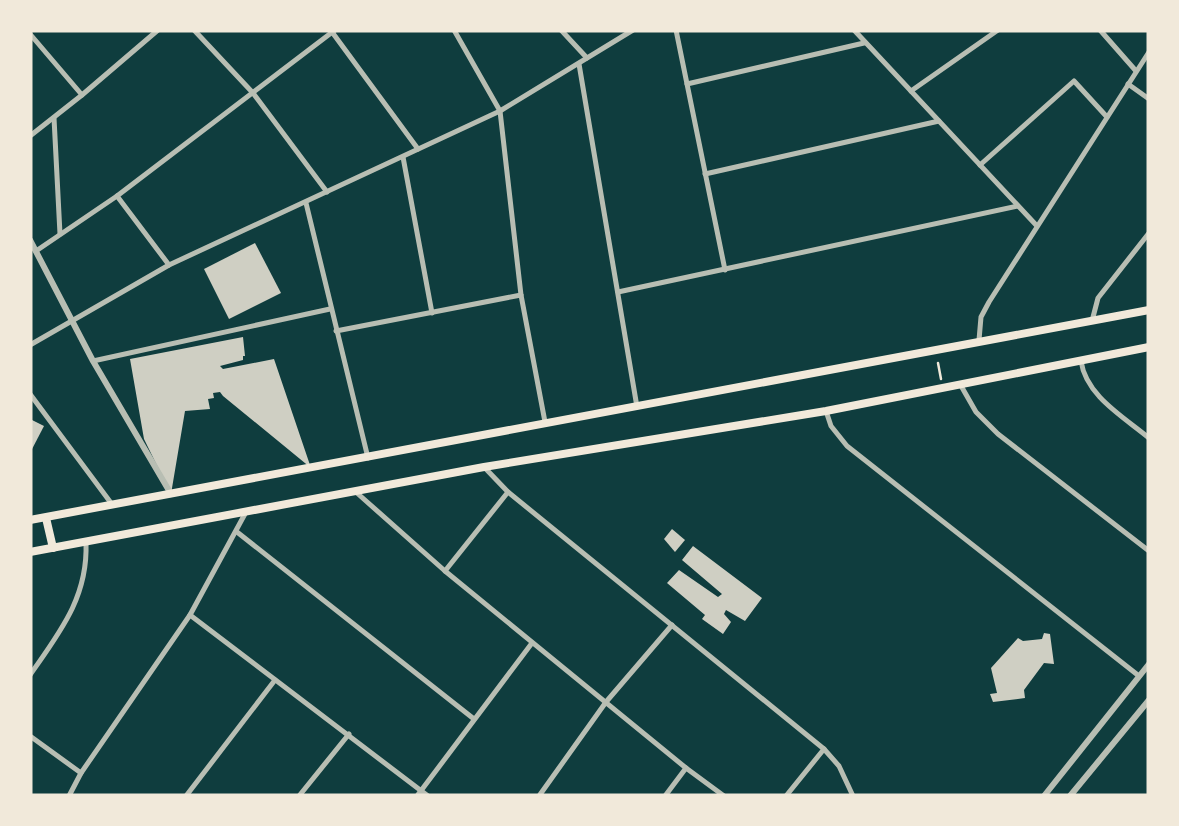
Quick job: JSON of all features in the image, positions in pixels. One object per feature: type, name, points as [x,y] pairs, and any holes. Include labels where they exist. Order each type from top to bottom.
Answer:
[{"type":"main road","points":[[30,520],[1149,310]]},
{"type":"main road","points":[[30,552],[484,467],[826,411],[1149,347]]},
{"type":"main road","points":[[46,518],[53,548]]},
{"type":"street","points":[[30,136],[158,30]]},
{"type":"street","points":[[194,30],[253,94],[327,192]]},
{"type":"street","points":[[454,30],[500,111],[522,295],[546,425]]},
{"type":"street","points":[[561,30],[586,58]]},
{"type":"street","points":[[30,346],[169,265],[500,111],[633,30]]},
{"type":"street","points":[[676,30],[725,270]]},
{"type":"street","points":[[854,30],[1037,226]]},
{"type":"street","points":[[911,91],[998,30]]},
{"type":"street","points":[[1100,30],[1136,71]]},
{"type":"street","points":[[36,251],[116,196],[333,31],[418,150]]},
{"type":"street","points":[[30,34],[82,95]]},
{"type":"street","points":[[687,84],[866,43]]},
{"type":"street","points":[[979,344],[981,317],[1149,52]]},
{"type":"street","points":[[579,63],[637,406]]},
{"type":"street","points":[[980,165],[1074,81],[1107,117]]},
{"type":"street","points":[[1128,84],[1149,99]]},
{"type":"street","points":[[54,118],[60,234]]},
{"type":"street","points":[[706,174],[939,121]]},
{"type":"street","points":[[402,156],[432,313]]},
{"type":"street","points":[[116,196],[169,265]]},
{"type":"street","points":[[306,202],[368,458]]},
{"type":"street","points":[[618,292],[1018,206]]},
{"type":"street","points":[[1092,320],[1098,298],[1149,233]]},
{"type":"street","points":[[30,240],[93,361],[171,494]]},
{"type":"street","points":[[336,332],[522,295]]},
{"type":"street","points":[[93,361],[330,309]]},
{"type":"street","points":[[1080,361],[1095,392],[1149,438]]},
{"type":"street","points":[[960,384],[976,412],[998,434],[1149,550]]},
{"type":"street","points":[[30,394],[113,505]]},
{"type":"street","points":[[826,411],[831,426],[847,446],[1140,676]]},
{"type":"street","points":[[484,467],[508,492],[824,749],[839,766],[853,796]]},
{"type":"street","points":[[444,571],[508,492]]},
{"type":"street","points":[[357,493],[444,571],[724,796]]},
{"type":"street","points":[[69,796],[190,615],[246,512]]},
{"type":"street","points":[[236,531],[474,719]]},
{"type":"street","points":[[30,675],[80,593],[86,572],[86,542]]},
{"type":"street","points":[[190,615],[348,734],[419,793],[428,796]]},
{"type":"street","points":[[539,796],[606,702],[672,625]]},
{"type":"street","points":[[419,793],[532,643]]},
{"type":"street","points":[[1044,796],[1149,664]]},
{"type":"street","points":[[186,796],[276,679]]},
{"type":"street","points":[[1070,796],[1149,700]]},
{"type":"street","points":[[299,796],[348,734]]},
{"type":"street","points":[[30,736],[81,773]]},
{"type":"street","points":[[786,796],[824,749]]},
{"type":"street","points":[[665,796],[686,768]]},
{"type":"path","points":[[936,351],[943,387]]},
{"type":"building","points":[[255,243],[281,293],[229,319],[204,269]]},
{"type":"building","points":[[243,337],[243,360],[220,366],[223,369],[274,359],[311,468],[220,392],[213,393],[214,398],[208,399],[210,409],[185,411],[171,494],[144,439],[130,359]]},
{"type":"building","points":[[30,419],[44,426],[30,453]]},
{"type":"building","points":[[672,529],[685,540],[675,552],[664,539]]},
{"type":"building","points":[[693,546],[762,598],[745,621],[726,610],[724,614],[731,622],[723,634],[702,619],[705,615],[667,583],[679,570],[718,597],[722,594],[682,560]]},
{"type":"building","points":[[1044,633],[1050,634],[1054,664],[1044,663],[1024,690],[1025,698],[993,702],[990,694],[997,693],[991,668],[1018,638],[1042,639]]}]
